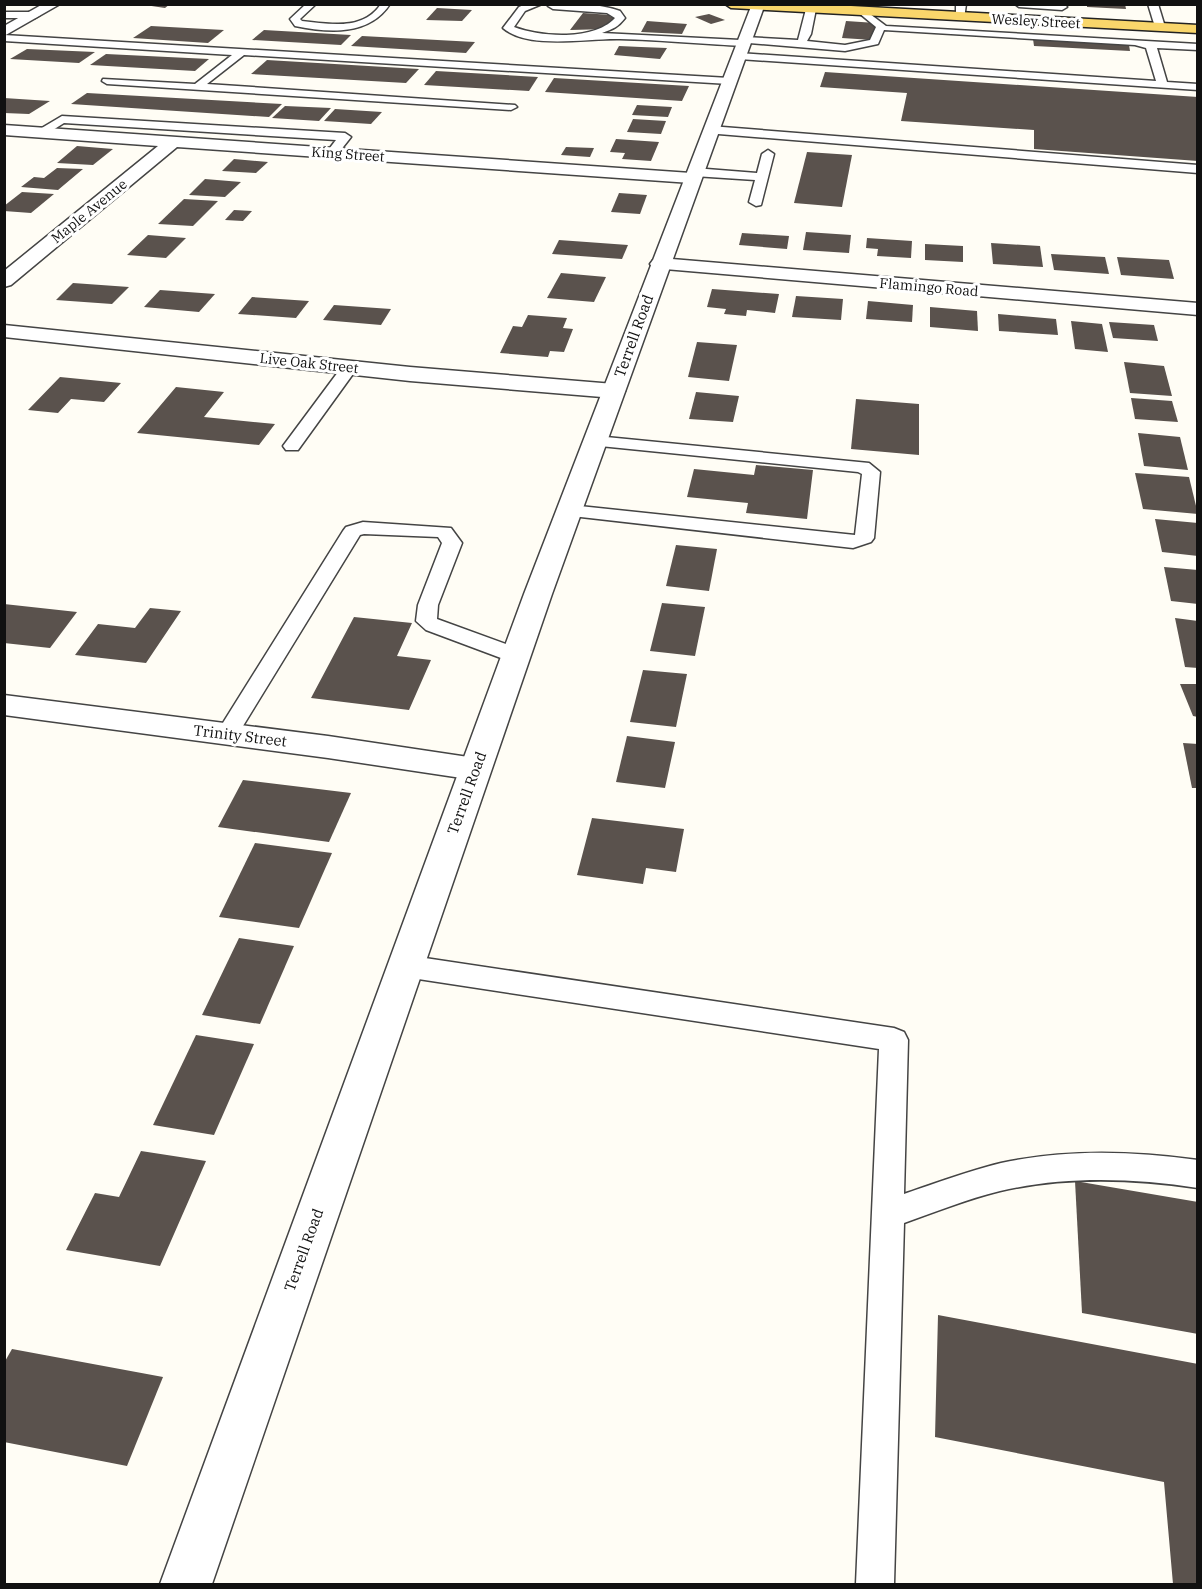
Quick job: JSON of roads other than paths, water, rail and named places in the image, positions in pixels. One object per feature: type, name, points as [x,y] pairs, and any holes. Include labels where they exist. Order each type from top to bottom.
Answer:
[{"type":"main road","name":"Wesley Street","points":[[750,5],[862,11],[892,9],[961,11],[1011,20],[1197,29]]},
{"type":"street","points":[[9,28],[54,4]]},
{"type":"street","name":"Terrell Road","points":[[186,1584],[475,769],[692,175],[739,55],[750,5]]},
{"type":"street","name":"King Street","points":[[4,130],[692,175]]},
{"type":"street","name":"Maple Avenue","points":[[4,281],[173,142]]},
{"type":"street","name":"Flamingo Road","points":[[660,264],[1197,309]]},
{"type":"street","name":"Live Oak Street","points":[[4,331],[350,367],[614,391]]},
{"type":"street","name":"Trinity Street","points":[[4,705],[475,769]]},
{"type":"lane","points":[[312,4],[295,19],[299,24],[350,27],[366,25],[386,4]]},
{"type":"lane","points":[[545,23],[595,33],[613,26],[620,18],[617,13],[608,10],[545,23],[508,28],[522,9],[538,4],[545,23],[585,38],[616,36],[739,55],[801,43],[845,48],[874,42],[881,26],[862,11]]},
{"type":"lane","points":[[1019,4],[1062,6],[1065,22]]},
{"type":"lane","points":[[1153,4],[1160,27]]},
{"type":"lane","points":[[801,43],[806,34],[811,9]]},
{"type":"lane","points":[[879,65],[892,9]]},
{"type":"lane","points":[[4,15],[35,15]]},
{"type":"lane","points":[[1011,20],[1012,48]]},
{"type":"lane","points":[[1131,26],[1138,43]]},
{"type":"lane","points":[[888,28],[1197,47]]},
{"type":"lane","points":[[4,38],[242,52],[739,55],[1197,87]]},
{"type":"lane","points":[[1138,43],[1151,46],[1149,57],[1162,84]]},
{"type":"lane","points":[[197,87],[242,52]]},
{"type":"lane","points":[[1012,61],[1013,74]]},
{"type":"lane","points":[[107,81],[512,107]]},
{"type":"lane","points":[[41,132],[62,119],[345,137],[332,153]]},
{"type":"lane","points":[[710,130],[1197,169]]},
{"type":"lane","points":[[756,202],[768,154]]},
{"type":"lane","points":[[692,175],[762,177]]},
{"type":"lane","points":[[292,446],[350,367]]},
{"type":"lane","points":[[570,511],[853,542],[864,538],[871,472],[863,467],[596,441]]},
{"type":"lane","points":[[227,734],[353,531],[363,528],[444,532],[449,536],[452,543],[428,605],[426,621],[433,626],[517,656]]},
{"type":"lane","points":[[405,966],[894,1040],[875,1584]]},
{"type":"lane","points":[[888,1214],[1001,1177],[1093,1164],[1162,1168],[1197,1174]]}]
